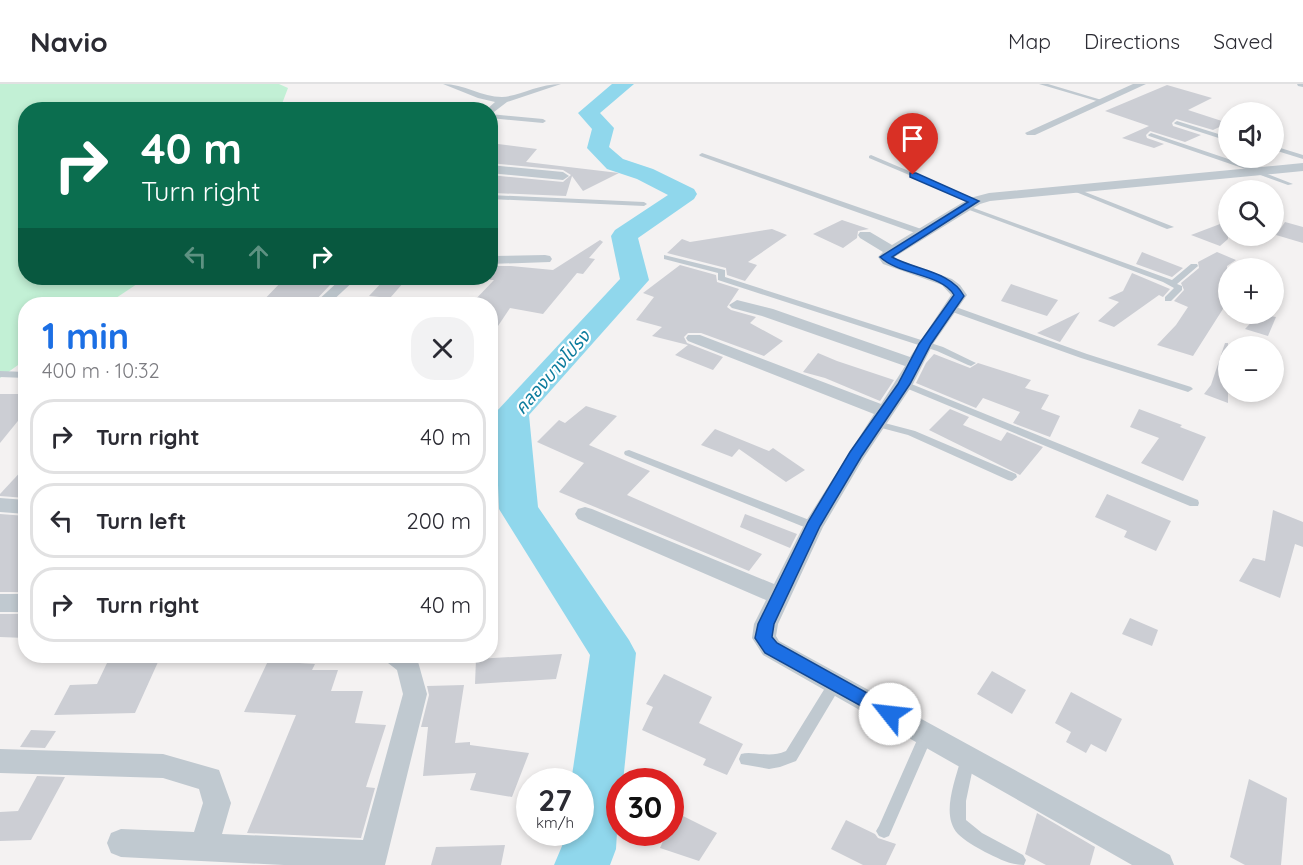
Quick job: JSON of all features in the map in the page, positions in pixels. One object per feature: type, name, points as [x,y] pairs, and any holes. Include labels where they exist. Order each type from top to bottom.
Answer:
[{"type":"street","points":[[448,84],[482,96],[502,100],[556,84]]},
{"type":"street","points":[[1031,133],[1141,84]]},
{"type":"street","points":[[498,105],[502,100]]},
{"type":"street","points":[[1160,865],[771,648],[764,638],[766,624],[813,525],[855,456],[904,384],[925,344],[959,296],[955,288],[947,282],[888,261],[885,257],[892,251],[970,204],[989,197],[1303,166]]},
{"type":"street","points":[[498,170],[563,176]]},
{"type":"street","points":[[865,235],[892,251]]},
{"type":"street","points":[[498,261],[544,259]]},
{"type":"street","points":[[329,297],[342,285]]},
{"type":"street","points":[[737,305],[767,312],[914,364]]},
{"type":"street","points":[[694,338],[881,418]]},
{"type":"street","points":[[0,505],[18,506]]},
{"type":"street","points":[[585,514],[779,596]]},
{"type":"street","points":[[0,603],[18,603]]},
{"type":"street","points":[[121,843],[372,860],[415,694],[408,665],[405,663]]},
{"type":"street","points":[[0,760],[163,766],[210,779],[217,803],[204,847]]},
{"type":"lane","points":[[1042,84],[1102,101]]},
{"type":"lane","points":[[498,115],[543,121]]},
{"type":"lane","points":[[1177,123],[1218,136]]},
{"type":"lane","points":[[1151,135],[1290,184]]},
{"type":"lane","points":[[1284,151],[1303,157]]},
{"type":"lane","points":[[702,155],[924,233]]},
{"type":"lane","points":[[871,157],[970,204],[1173,283],[1179,288],[1168,299]]},
{"type":"lane","points":[[1073,189],[1170,227]]},
{"type":"lane","points":[[498,197],[644,204]]},
{"type":"lane","points":[[667,257],[722,272],[722,278],[925,344],[971,363]]},
{"type":"lane","points":[[1173,283],[1194,266]]},
{"type":"lane","points":[[950,308],[1084,356],[1188,388]]},
{"type":"lane","points":[[0,374],[18,375]]},
{"type":"lane","points":[[904,384],[1194,503]]},
{"type":"lane","points":[[881,418],[1012,477]]},
{"type":"lane","points":[[629,453],[813,525]]},
{"type":"lane","points":[[746,759],[763,763],[782,761],[791,756],[835,684]]},
{"type":"lane","points":[[884,831],[926,735]]},
{"type":"lane","points":[[968,758],[958,810],[959,823],[969,833],[1018,860]]},
{"type":"green space","points":[[0,84],[279,84],[288,88],[283,102],[18,102],[18,285],[136,285],[118,297],[18,297],[18,365],[0,378]]},
{"type":"building","points":[[1167,85],[1212,98],[1188,110],[1218,120],[1218,128],[1213,130],[1176,119],[1172,123],[1173,126],[1201,135],[1185,142],[1150,131],[1146,135],[1147,138],[1164,144],[1154,148],[1122,138],[1149,126],[1105,111]]},
{"type":"building","points":[[498,144],[537,149],[526,162],[619,173],[583,191],[572,176],[566,196],[498,193],[498,176],[563,182],[571,175],[563,170],[498,164]]},
{"type":"building","points":[[842,220],[869,229],[858,231],[857,238],[843,248],[813,234]]},
{"type":"building","points":[[1284,223],[1303,227],[1303,243],[1284,237]]},
{"type":"building","points":[[1218,225],[1218,245],[1191,235]]},
{"type":"building","points":[[772,229],[787,235],[748,262],[757,265],[745,281],[727,275],[726,268],[667,253],[682,239],[690,242]]},
{"type":"building","points":[[600,240],[603,242],[589,258],[595,259],[583,274],[577,273],[543,314],[510,308],[498,326],[498,297],[478,297],[489,285],[498,285],[498,266],[553,270]]},
{"type":"building","points":[[1142,252],[1183,268],[1172,277],[1136,264]]},
{"type":"building","points":[[1217,252],[1231,258],[1218,258],[1218,317],[1193,356],[1157,345],[1176,325],[1188,307],[1174,301],[1184,290],[1181,283],[1199,268],[1198,262]]},
{"type":"building","points":[[680,265],[716,275],[717,282],[739,289],[727,307],[756,317],[750,323],[783,341],[764,356],[701,333],[688,333],[684,337],[687,343],[723,357],[713,370],[675,355],[688,345],[652,336],[662,327],[636,320],[654,297],[643,293]]},
{"type":"building","points":[[1132,273],[1170,289],[1163,297],[1159,295],[1114,327],[1098,321],[1119,302],[1108,298],[1123,291]]},
{"type":"building","points":[[1011,284],[1058,300],[1047,316],[1001,301]]},
{"type":"building","points":[[278,285],[330,285],[319,297],[267,297]]},
{"type":"building","points":[[379,285],[401,285],[391,297],[369,296]]},
{"type":"building","points":[[1080,312],[1060,342],[1037,333]]},
{"type":"building","points":[[1250,324],[1273,324],[1268,336],[1245,329]]},
{"type":"building","points":[[818,353],[894,380],[880,401],[825,378],[803,372]]},
{"type":"building","points":[[934,354],[970,368],[978,363],[1031,380],[1025,388],[1049,395],[1041,409],[1060,416],[1050,437],[1013,423],[1020,412],[983,398],[976,408],[916,383],[926,363]]},
{"type":"building","points":[[1218,364],[1218,399],[1204,394],[1211,385]]},
{"type":"building","points":[[0,394],[18,394],[18,421],[0,443]]},
{"type":"building","points":[[586,406],[617,416],[589,445],[650,471],[627,495],[762,554],[749,571],[559,492],[584,463],[537,442],[559,420],[565,423]]},
{"type":"building","points":[[950,409],[969,417],[963,425],[1001,441],[1007,432],[1043,447],[1020,475],[929,430]]},
{"type":"building","points":[[1139,409],[1182,425],[1180,427],[1206,437],[1183,481],[1141,463],[1159,438],[1130,427]]},
{"type":"building","points":[[715,429],[769,451],[773,448],[805,470],[786,482],[739,449],[732,457],[701,445]]},
{"type":"building","points":[[18,475],[18,497],[0,496]]},
{"type":"building","points":[[1107,494],[1171,521],[1156,551],[1124,537],[1127,531],[1095,517]]},
{"type":"building","points":[[1273,510],[1303,522],[1303,547],[1295,544],[1280,598],[1239,581],[1253,558],[1265,561]]},
{"type":"building","points":[[0,514],[18,515],[18,592],[0,592]]},
{"type":"building","points":[[745,514],[797,534],[790,548],[740,527]]},
{"type":"building","points":[[0,614],[18,614],[18,638],[0,637]]},
{"type":"building","points":[[1130,618],[1158,630],[1152,646],[1122,634]]},
{"type":"building","points":[[562,654],[556,679],[475,684],[476,663],[498,663],[498,658]]},
{"type":"building","points":[[107,663],[158,663],[135,713],[54,715],[70,685],[97,684]]},
{"type":"building","points":[[267,663],[315,664],[312,670],[338,670],[331,691],[363,691],[355,723],[386,725],[366,787],[375,788],[361,838],[247,833],[296,715],[244,712]]},
{"type":"building","points":[[992,671],[1026,690],[1012,714],[977,694]]},
{"type":"building","points":[[664,674],[712,697],[699,723],[743,744],[727,775],[703,765],[706,759],[642,730],[653,707],[646,704]]},
{"type":"building","points":[[464,685],[455,743],[470,742],[470,745],[529,753],[523,768],[516,768],[516,787],[512,797],[470,790],[476,773],[423,776],[428,727],[421,727],[429,695],[427,686]]},
{"type":"building","points":[[1071,692],[1122,719],[1106,752],[1091,744],[1086,753],[1066,742],[1071,732],[1055,723]]},
{"type":"building","points":[[31,730],[56,731],[45,748],[20,747]]},
{"type":"building","points":[[37,776],[65,777],[31,840],[0,841],[0,812],[18,811]]},
{"type":"building","points":[[1249,779],[1287,798],[1281,865],[1245,865],[1230,857]]},
{"type":"building","points":[[1037,813],[1095,847],[1090,865],[1046,865],[1025,854]]},
{"type":"building","points":[[684,816],[717,833],[699,861],[660,848],[661,846],[684,846]]},
{"type":"building","points":[[846,820],[875,834],[878,838],[896,844],[886,865],[863,865],[831,849]]},
{"type":"building","points":[[505,845],[501,865],[431,865],[436,847]]},
{"type":"waterway","name":"คลองบางโปรง","points":[[582,865],[589,849],[613,653],[519,509],[512,413],[635,280],[624,236],[685,194],[645,174],[615,164],[598,148],[603,128],[588,113],[624,84]]},
{"type":"route","points":[[890,714],[771,648],[764,638],[766,624],[813,525],[855,456],[904,384],[925,344],[959,296],[955,288],[947,282],[900,266],[888,261],[885,257],[975,201],[913,175]]}]
